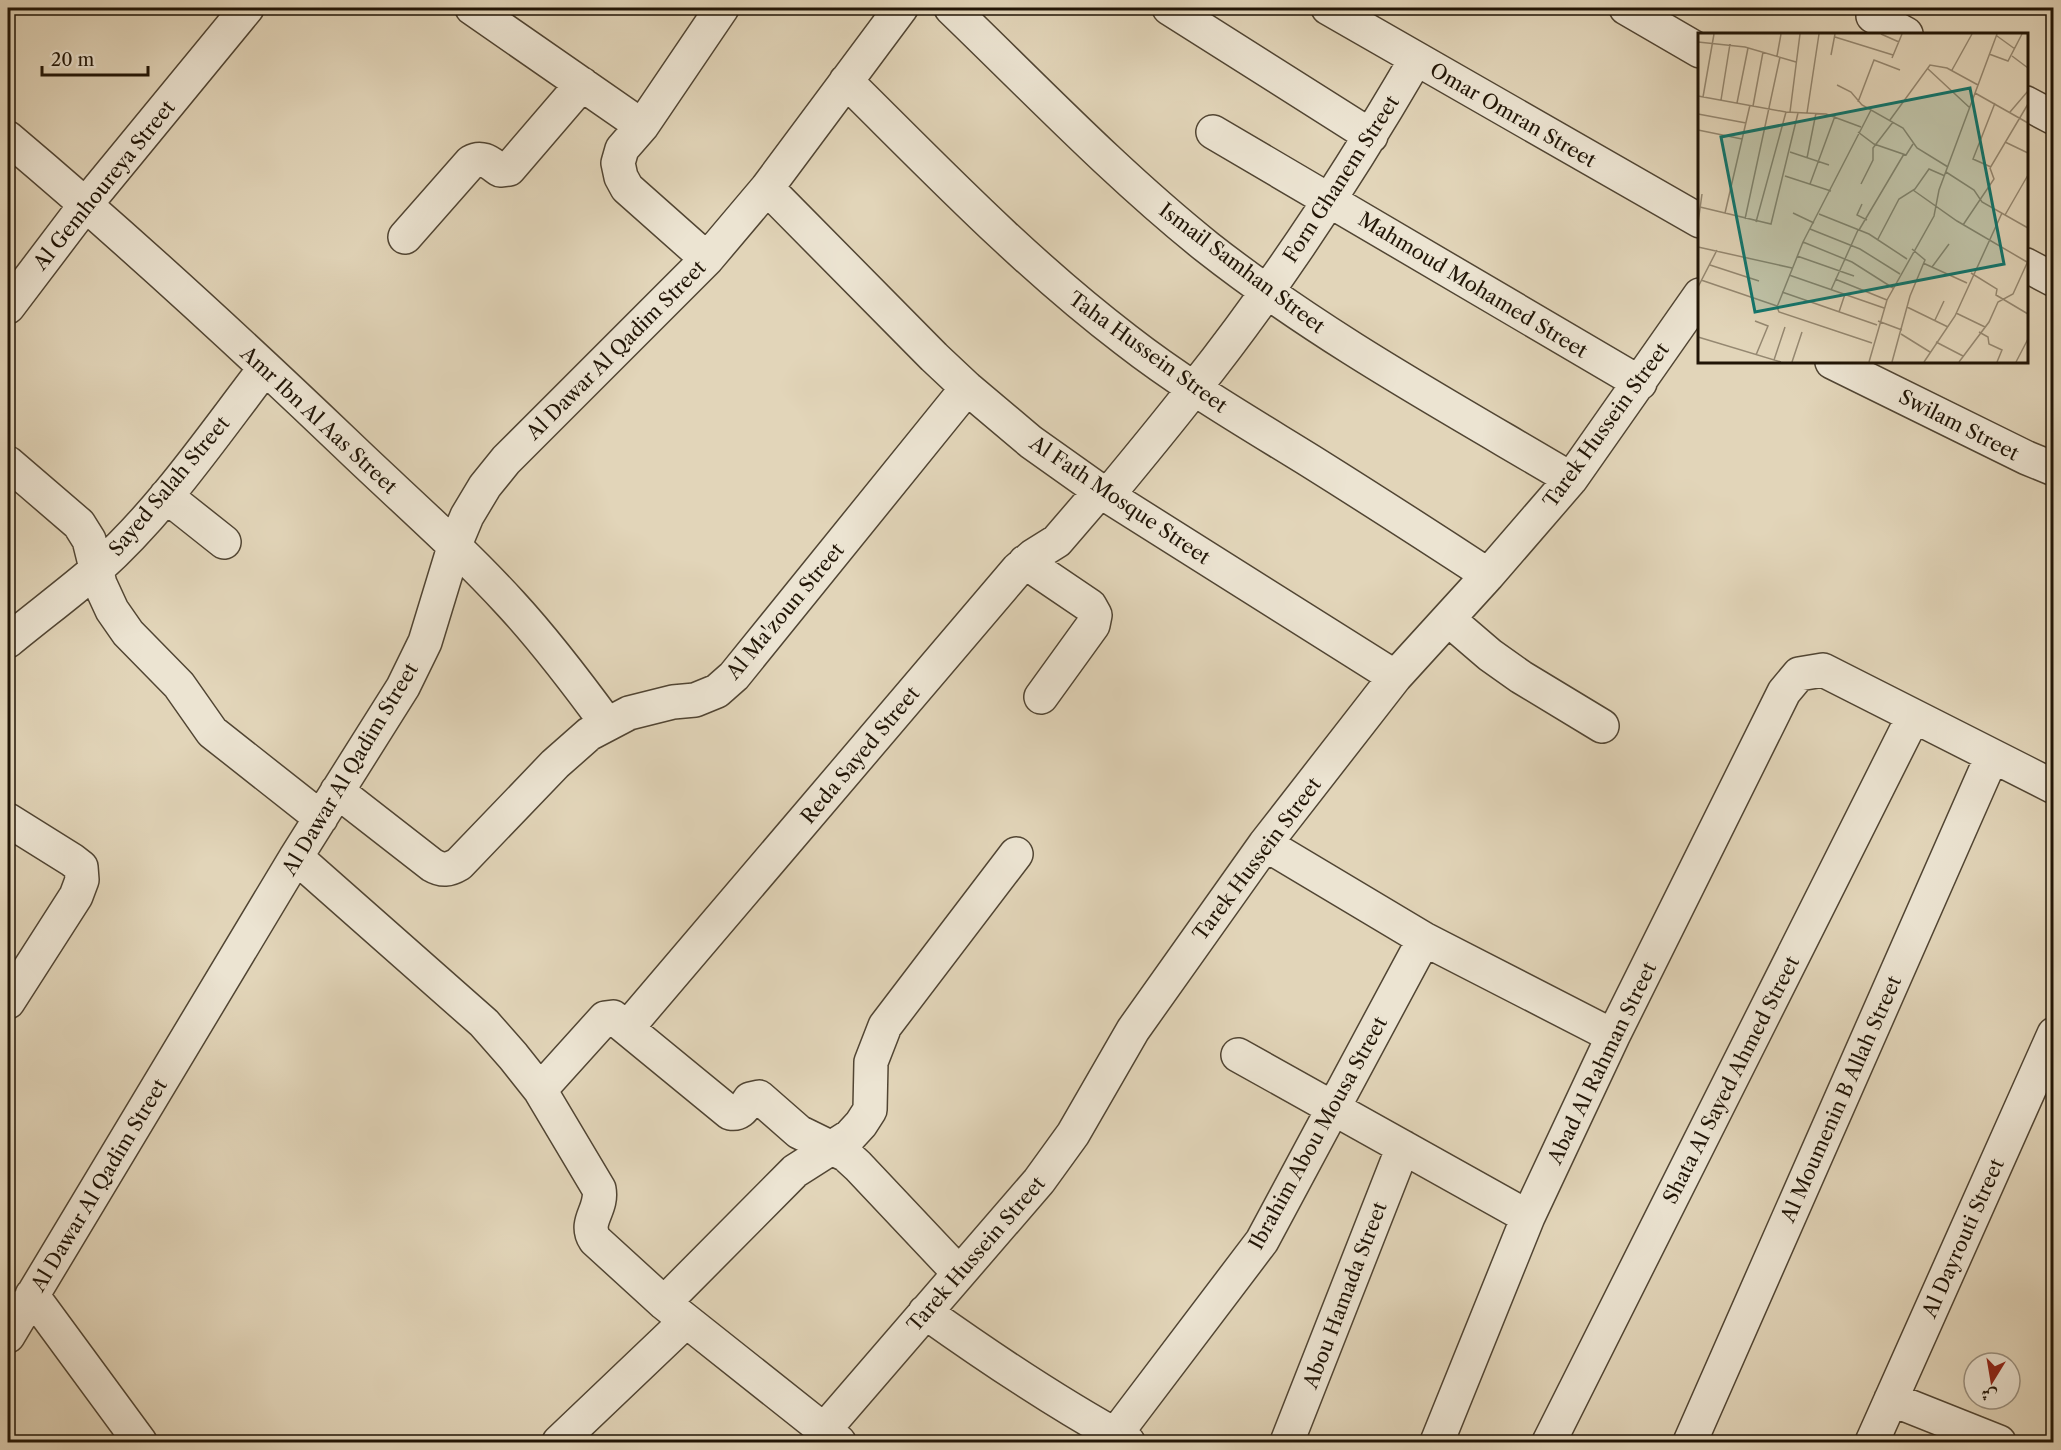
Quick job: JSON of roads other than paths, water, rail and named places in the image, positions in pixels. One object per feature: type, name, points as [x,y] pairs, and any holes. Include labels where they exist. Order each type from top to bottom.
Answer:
[{"type":"street","name":"Al Gemhoureya Street","points":[[8,307],[86,204],[247,8]]},
{"type":"street","points":[[472,8],[642,126]]},
{"type":"street","points":[[706,259],[627,188],[621,177],[618,163],[622,149],[642,126],[722,8]]},
{"type":"street","name":"Al Dawar Al Qadim Street","points":[[8,1336],[296,857],[403,687],[425,642],[454,547],[485,486],[506,460],[706,259],[767,188],[901,8]]},
{"type":"street","name":"Ismail Samhan Street","points":[[951,8],[1094,148],[1207,247],[1356,351],[1571,479]]},
{"type":"street","points":[[1169,8],[1371,136]]},
{"type":"street","name":"Omar Omran Street","points":[[1328,8],[1698,220]]},
{"type":"street","points":[[1626,8],[1698,50]]},
{"type":"street","points":[[1871,19],[1904,33]]},
{"type":"street","name":"Forn Ghanem Street","points":[[1104,494],[1194,389],[1267,291],[1371,136],[1416,59]]},
{"type":"street","name":"Taha Hussein Street","points":[[846,81],[1000,234],[1062,289],[1127,341],[1194,389],[1488,575]]},
{"type":"street","points":[[405,237],[471,162],[479,158],[500,170],[509,169],[582,84]]},
{"type":"street","points":[[2028,104],[2054,118]]},
{"type":"street","name":"Mahmoud Mohamed Street","points":[[1213,132],[1640,383]]},
{"type":"street","name":"Amr Ibn Al Aas Street","points":[[8,138],[86,204],[265,368],[454,547],[510,602],[553,653],[607,724]]},
{"type":"street","name":"Al Fath Mosque Street","points":[[767,188],[967,388],[1031,442],[1104,494],[1395,677]]},
{"type":"street","points":[[2028,266],[2054,280]]},
{"type":"street","name":"Tarek Hussein Street","points":[[831,1436],[926,1312],[1046,1172],[1073,1134],[1133,1030],[1265,844],[1395,677],[1571,479],[1640,383],[1698,296]]},
{"type":"street","name":"Swilam Street","points":[[1834,363],[2027,458],[2054,469]]},
{"type":"street","name":"Sayed Salah Street","points":[[8,641],[97,568],[166,496],[265,368]]},
{"type":"street","name":"Al Ma'zoun Street","points":[[329,804],[440,870],[450,869],[459,864],[589,734],[629,713],[673,702],[696,700],[717,691],[734,676],[967,388]]},
{"type":"street","points":[[8,463],[79,524],[89,540],[100,585],[112,610],[128,633],[179,685],[212,732],[329,804]]},
{"type":"street","name":"Reda Sayed Street","points":[[628,1027],[1025,562],[1056,541],[1104,494]]},
{"type":"street","points":[[166,496],[224,542]]},
{"type":"street","points":[[1025,562],[1090,606],[1095,615],[1093,625],[1041,697]]},
{"type":"street","points":[[1448,620],[1521,677],[1602,726]]},
{"type":"street","name":"Abad Al Rahman Street","points":[[1437,1443],[1528,1217],[1613,1036],[1784,692],[1799,674],[1822,670],[1913,717]]},
{"type":"street","points":[[1913,717],[2054,787]]},
{"type":"street","name":"Shata Al Sayed Ahmed Street","points":[[1549,1443],[1913,717]]},
{"type":"street","name":"Al Moumenin B Allah Street","points":[[1690,1443],[1992,756]]},
{"type":"street","points":[[8,820],[81,867],[82,880],[76,896],[8,1002]]},
{"type":"street","points":[[1265,844],[1424,939],[1613,1036]]},
{"type":"street","points":[[559,1443],[795,1171],[849,1136],[861,1124],[870,1110],[871,1062],[885,1026],[1016,854]]},
{"type":"street","points":[[296,857],[484,1023],[540,1090],[599,1189],[601,1198],[591,1221],[592,1234],[675,1312],[831,1436]]},
{"type":"street","name":"Ibrahim Abou Mousa Street","points":[[1122,1439],[1262,1240],[1424,939]]},
{"type":"street","points":[[540,1090],[605,1018],[613,1017],[730,1113],[736,1114],[742,1111],[750,1099],[759,1097],[799,1132],[846,1155],[959,1273]]},
{"type":"street","name":"Al Dayrouti Street","points":[[1872,1443],[2054,1034]]},
{"type":"street","points":[[1238,1055],[1528,1217]]},
{"type":"street","name":"Abou Hamada Street","points":[[1287,1443],[1403,1147]]},
{"type":"street","points":[[32,1295],[140,1443]]},
{"type":"street","points":[[926,1312],[1003,1367],[1122,1439]]},
{"type":"street","points":[[1891,1398],[1999,1443]]}]
